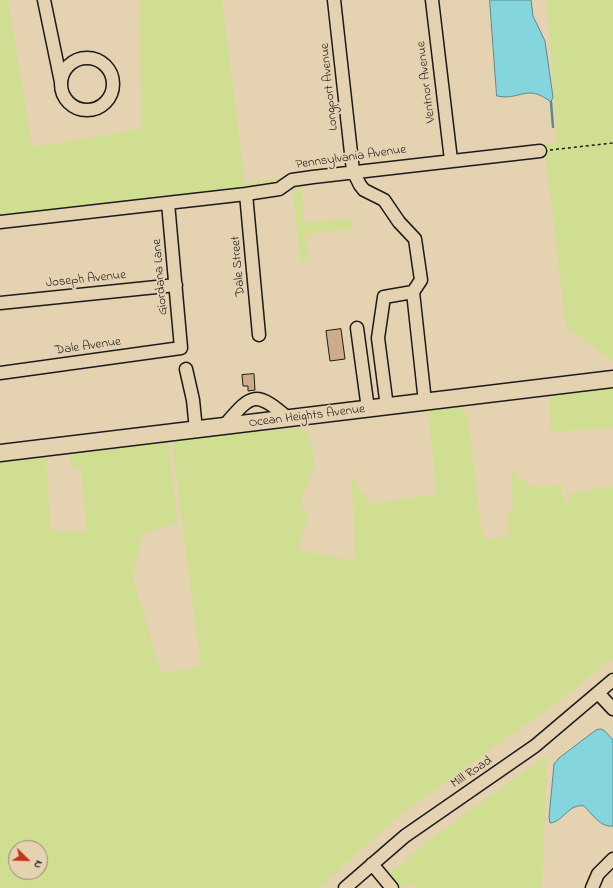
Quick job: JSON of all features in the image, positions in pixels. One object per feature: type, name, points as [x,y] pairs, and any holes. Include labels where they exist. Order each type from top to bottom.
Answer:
[{"type":"main road","name":"Ocean Heights Avenue","points":[[0,453],[613,380]]},
{"type":"street","points":[[44,0],[62,91],[66,99],[79,109],[97,109],[110,98],[114,81],[111,72],[106,65],[99,60],[82,58],[74,61],[65,70],[61,82]]},
{"type":"street","name":"Longport Avenue","points":[[334,0],[353,171]]},
{"type":"street","name":"Ventnor Avenue","points":[[432,0],[451,160]]},
{"type":"street","points":[[54,49],[74,61]]},
{"type":"street","name":"Pennsylvania Avenue","points":[[0,222],[246,194],[279,189],[292,180],[353,171],[540,151]]},
{"type":"street","points":[[353,171],[364,190],[384,200],[399,222],[415,239],[421,280],[413,292],[425,402]]},
{"type":"street","name":"Dale Street","points":[[246,194],[259,335]]},
{"type":"street","name":"Giordana Lane","points":[[168,203],[176,285],[180,348]]},
{"type":"street","name":"Joseph Avenue","points":[[0,303],[176,285]]},
{"type":"street","points":[[387,407],[378,338],[384,297],[413,292]]},
{"type":"street","points":[[357,328],[368,409]]},
{"type":"street","name":"Dale Avenue","points":[[0,373],[180,348]]},
{"type":"street","points":[[186,369],[193,400],[196,430]]},
{"type":"street","points":[[223,427],[245,403],[256,399],[270,403],[289,419]]},
{"type":"street","name":"Mill Road","points":[[345,888],[415,828],[535,746],[598,693],[611,685]]},
{"type":"street","points":[[598,693],[613,709]]},
{"type":"street","points":[[592,888],[598,874],[613,859]]},
{"type":"street","points":[[372,864],[392,888]]},
{"type":"path","points":[[540,151],[613,143]]},
{"type":"green space","points":[[0,0],[8,0],[32,147],[141,129],[140,0],[222,0],[245,183],[557,142],[547,0],[613,0],[613,361],[566,327],[545,152],[301,185],[305,223],[352,218],[353,229],[306,234],[308,261],[300,262],[292,183],[0,217]]},
{"type":"green space","points":[[613,387],[613,428],[551,432],[549,395]]},
{"type":"green space","points":[[461,405],[468,418],[481,528],[486,540],[508,536],[507,511],[513,510],[511,478],[513,469],[523,481],[533,486],[545,487],[560,484],[564,503],[569,502],[568,494],[613,486],[613,658],[563,698],[401,814],[319,888],[0,888],[0,462],[46,456],[51,531],[87,532],[81,468],[71,468],[69,454],[167,440],[178,523],[143,533],[132,575],[161,673],[201,667],[172,443],[174,439],[302,428],[309,435],[314,457],[314,467],[301,500],[302,507],[308,515],[298,550],[355,561],[351,476],[371,504],[437,494],[428,410]]},
{"type":"green space","points":[[544,757],[547,759],[542,888],[417,888],[414,884],[401,888],[389,874],[424,844]]},
{"type":"water","points":[[490,0],[531,0],[533,16],[545,41],[553,97],[551,102],[542,96],[529,93],[505,97],[497,96]]},
{"type":"water","points":[[601,729],[605,731],[613,740],[613,826],[601,823],[584,806],[574,807],[559,820],[550,823],[549,818],[554,764],[559,758],[596,730]]},
{"type":"building","points":[[341,329],[345,359],[330,361],[326,331]]},
{"type":"building","points":[[254,374],[255,390],[248,391],[248,386],[243,386],[242,375]]},
{"type":"waterway","points":[[551,102],[553,127]]}]
